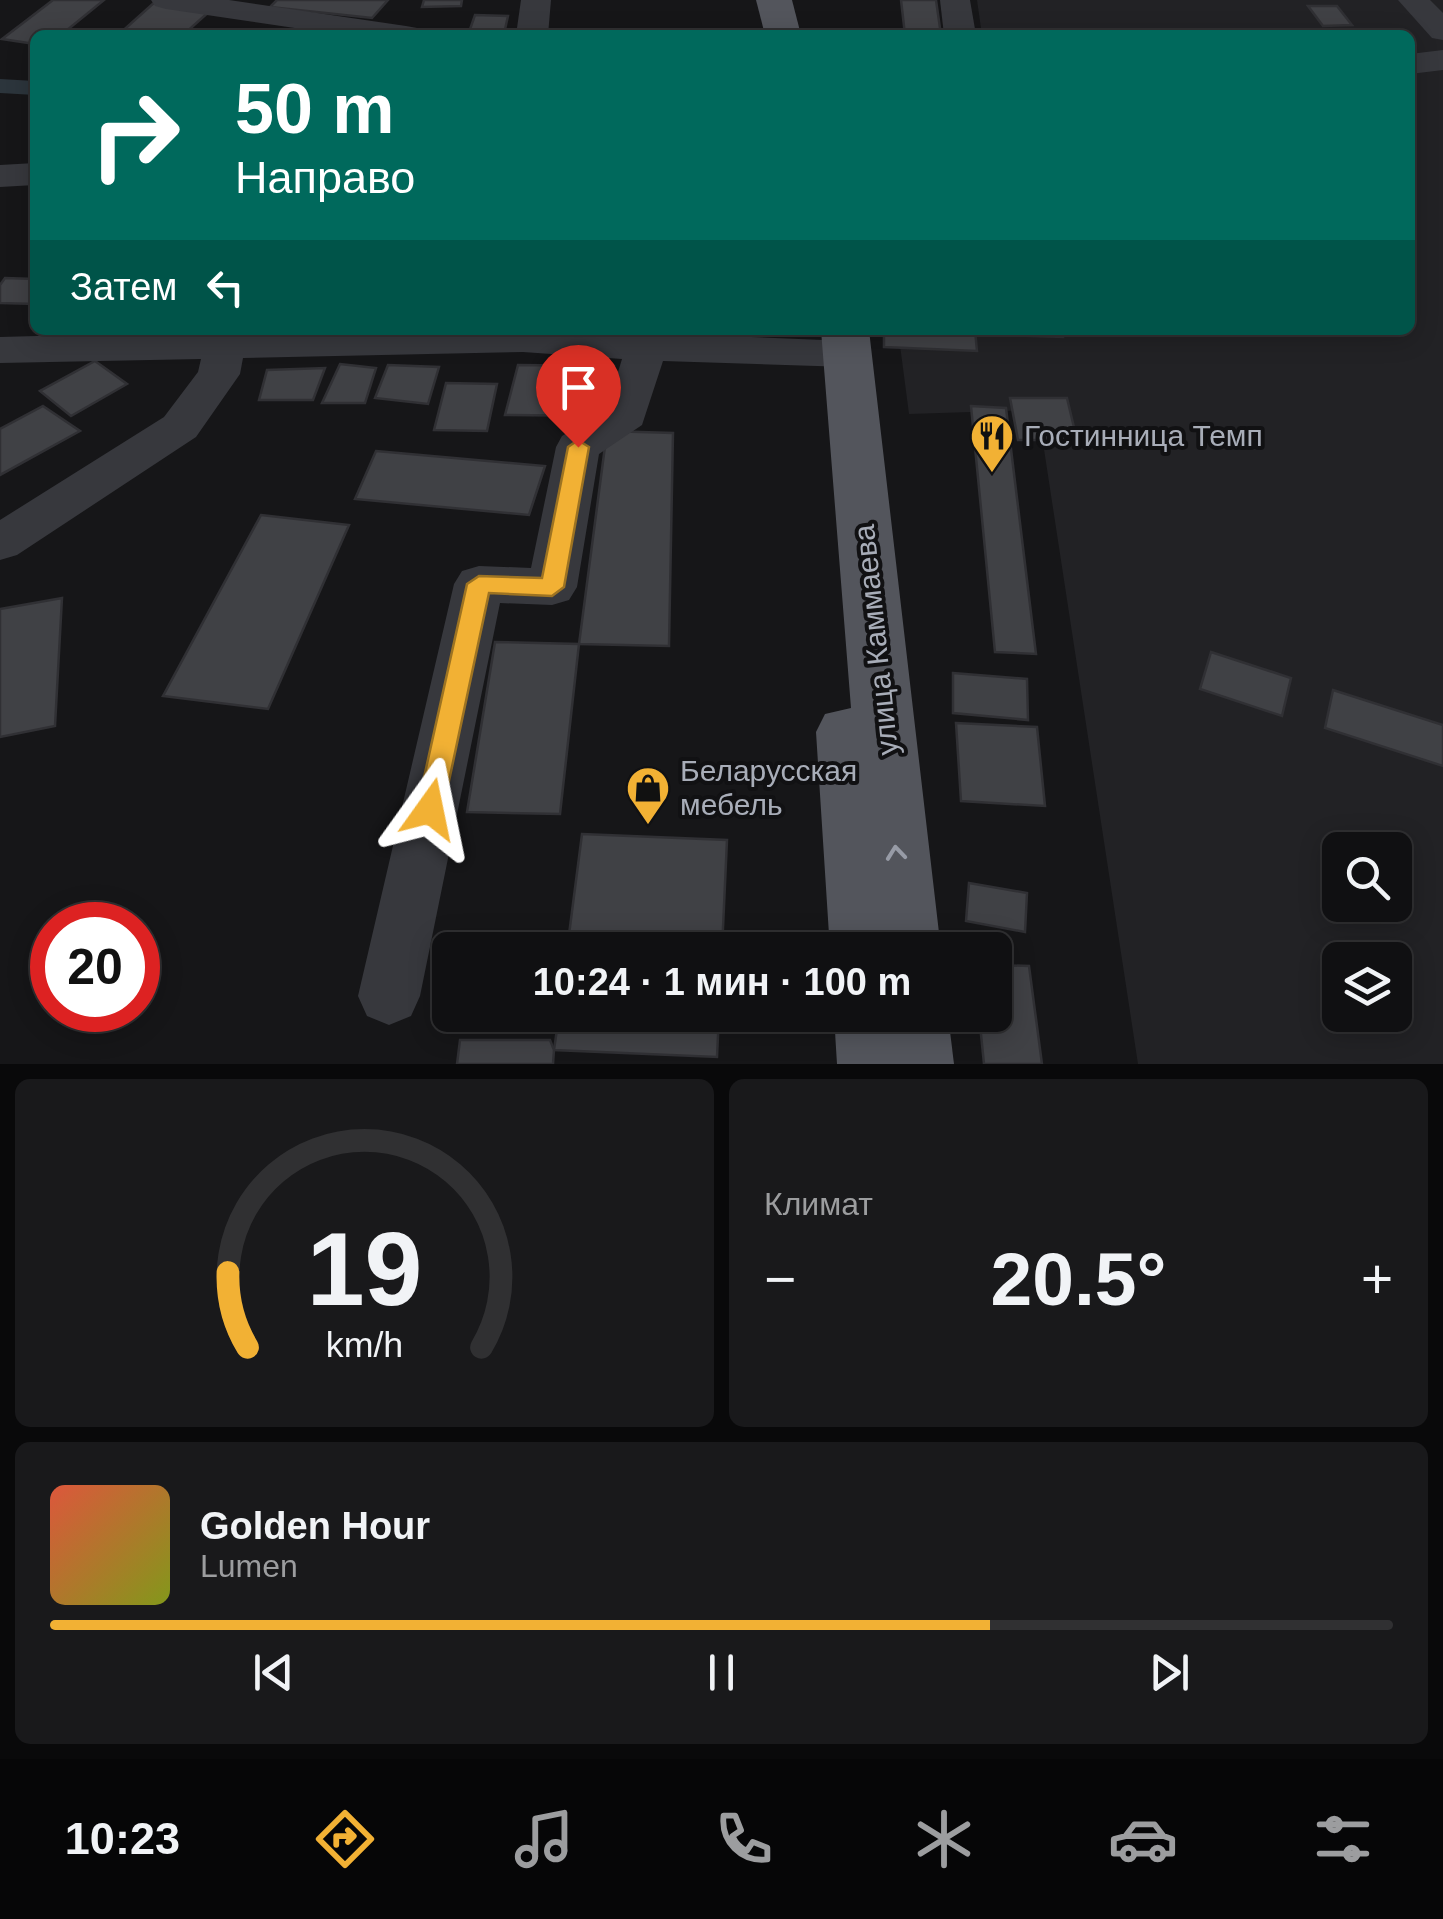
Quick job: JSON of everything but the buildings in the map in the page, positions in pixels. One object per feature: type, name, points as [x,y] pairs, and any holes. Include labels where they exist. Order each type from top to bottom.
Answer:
[{"type":"main road","points":[[746,0],[753,30]]},
{"type":"main road","points":[[774,0],[782,30]]},
{"type":"main road","name":"улица Каммаева","points":[[831,342],[863,932]]},
{"type":"main road","name":"улица Каммаева","points":[[831,342],[904,932]]},
{"type":"main road","points":[[871,1032],[874,1064]]},
{"type":"main road","points":[[914,1032],[917,1064]]},
{"type":"street","points":[[166,0],[242,5],[375,30]]},
{"type":"street","points":[[396,30],[398,0]]},
{"type":"street","points":[[533,30],[536,0]]},
{"type":"street","points":[[955,0],[959,30]]},
{"type":"street","points":[[1413,0],[1443,31]]},
{"type":"street","points":[[1415,63],[1443,60]]},
{"type":"street","points":[[0,176],[30,174]]},
{"type":"street","points":[[0,350],[174,338],[224,344],[493,335]]},
{"type":"street","points":[[532,335],[646,348],[831,342]]},
{"type":"street","points":[[0,544],[180,427],[219,374],[224,344]]},
{"type":"street","points":[[389,996],[479,584],[552,587],[578,447],[628,415],[646,348]]},
{"type":"shaded area","points":[[977,0],[1443,0],[1443,1064],[1138,1064],[1038,410],[909,414],[899,335],[1415,335],[1415,30],[981,30]]},
{"type":"waterway","points":[[0,86],[30,88]]},
{"type":"place","name":"Гостинница Темп","points":[[992,474]]},
{"type":"place","name":"Беларусская мебель","points":[[648,826]]},
{"type":"route","points":[[430,809],[479,584],[552,587],[578,447]]}]
